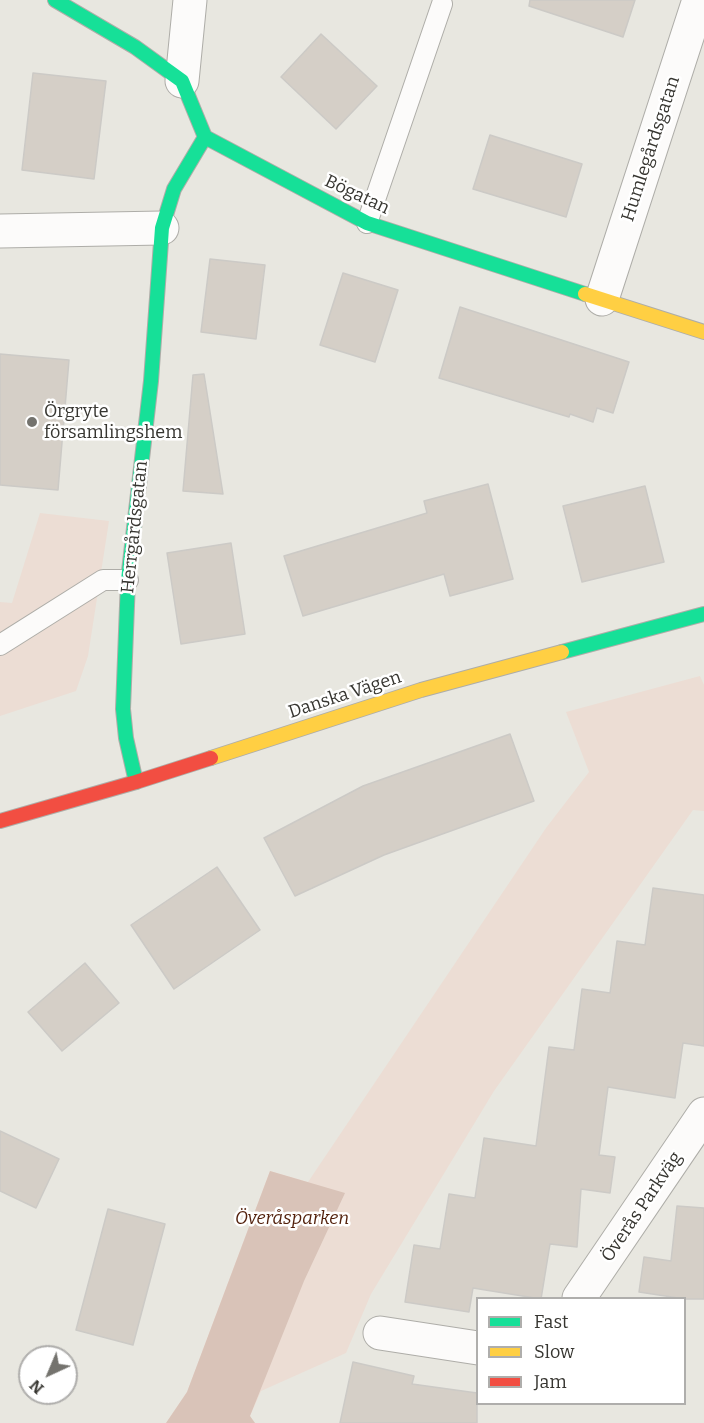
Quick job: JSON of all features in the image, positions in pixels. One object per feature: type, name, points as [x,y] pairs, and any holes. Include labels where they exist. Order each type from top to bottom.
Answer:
[{"type":"street","points":[[54,0],[135,47],[182,81]]},
{"type":"street","points":[[190,0],[182,81],[205,137]]},
{"type":"street","name":"Humlegårdsgatan","points":[[602,299],[699,0]]},
{"type":"street","name":"Bögatan","points":[[205,137],[367,223],[704,332]]},
{"type":"street","name":"Herrgårdsgatan","points":[[136,782],[126,738],[123,709],[128,580],[151,381],[162,228],[174,189],[205,137]]},
{"type":"street","points":[[0,231],[162,228]]},
{"type":"street","name":"Danska Vägen","points":[[0,820],[136,782],[421,690],[702,619]]},
{"type":"street","name":"Överås Parkväg","points":[[580,1297],[704,1114]]},
{"type":"street","points":[[380,1333],[476,1347]]},
{"type":"lane","points":[[367,223],[442,4]]},
{"type":"lane","points":[[0,645],[103,580],[128,580]]},
{"type":"green space","points":[[40,513],[109,521],[88,656],[76,691],[0,716],[0,602],[12,603]]},
{"type":"green space","points":[[700,676],[704,685],[704,811],[693,810],[494,1091],[371,1294],[346,1353],[261,1391],[250,1416],[255,1423],[166,1423],[187,1392],[270,1171],[308,1182],[546,828],[589,772],[566,712]]},
{"type":"green space","name":"Överåsparken","points":[[270,1171],[345,1193],[304,1281],[250,1416],[255,1423],[166,1423],[187,1392]]},
{"type":"building","points":[[530,0],[635,0],[623,37],[529,6]]},
{"type":"building","points":[[321,34],[377,86],[336,129],[281,77]]},
{"type":"building","points":[[33,73],[106,81],[94,179],[22,170]]},
{"type":"building","points":[[490,135],[582,164],[566,217],[473,189]]},
{"type":"building","points":[[210,259],[265,265],[256,339],[201,332]]},
{"type":"building","points":[[343,273],[398,290],[375,362],[320,345]]},
{"type":"building","points":[[460,307],[629,362],[613,413],[597,408],[593,422],[439,378]]},
{"type":"building","name":"Örgryte församlingshem","points":[[0,354],[69,360],[58,490],[0,485]]},
{"type":"building","points":[[204,374],[223,494],[183,491],[193,375]]},
{"type":"building","points":[[488,484],[513,579],[450,596],[444,574],[303,616],[284,556],[427,513],[424,501]]},
{"type":"building","points":[[645,486],[664,562],[582,582],[563,506]]},
{"type":"building","points":[[231,543],[245,634],[181,644],[167,553]]},
{"type":"building","points":[[510,734],[534,801],[384,855],[295,896],[264,838],[363,786]]},
{"type":"building","points":[[217,867],[260,930],[174,989],[131,925]]},
{"type":"building","points":[[653,888],[704,895],[704,1046],[683,1043],[675,1098],[608,1087],[599,1155],[615,1157],[610,1193],[581,1189],[577,1247],[550,1244],[541,1297],[473,1288],[469,1312],[405,1302],[414,1245],[440,1249],[449,1194],[475,1198],[484,1138],[536,1146],[549,1047],[574,1050],[582,989],[610,993],[617,941],[645,945]]},
{"type":"building","points":[[85,963],[119,1003],[62,1051],[28,1012]]},
{"type":"building","points":[[0,1131],[59,1159],[36,1208],[0,1191]]},
{"type":"building","points":[[677,1206],[704,1208],[704,1299],[686,1299],[686,1297],[639,1292],[644,1257],[671,1261]]},
{"type":"building","points":[[108,1209],[165,1224],[133,1345],[76,1330]]},
{"type":"building","points":[[353,1362],[414,1376],[412,1384],[476,1393],[477,1423],[340,1423]]},
{"type":"traffic: fast","points":[[55,0],[135,47],[182,81],[205,137],[367,223],[585,294]]},
{"type":"traffic: fast","points":[[136,782],[126,738],[123,709],[128,580],[151,381],[162,228],[174,189],[205,137]]},
{"type":"traffic: fast","points":[[562,652],[704,614]]},
{"type":"traffic: slow","points":[[585,294],[704,332]]},
{"type":"traffic: slow","points":[[211,758],[421,690],[562,652]]},
{"type":"traffic: jam","points":[[0,821],[211,758]]},
{"type":"place","name":"Örgryte församlingshem","points":[[32,422]]}]
